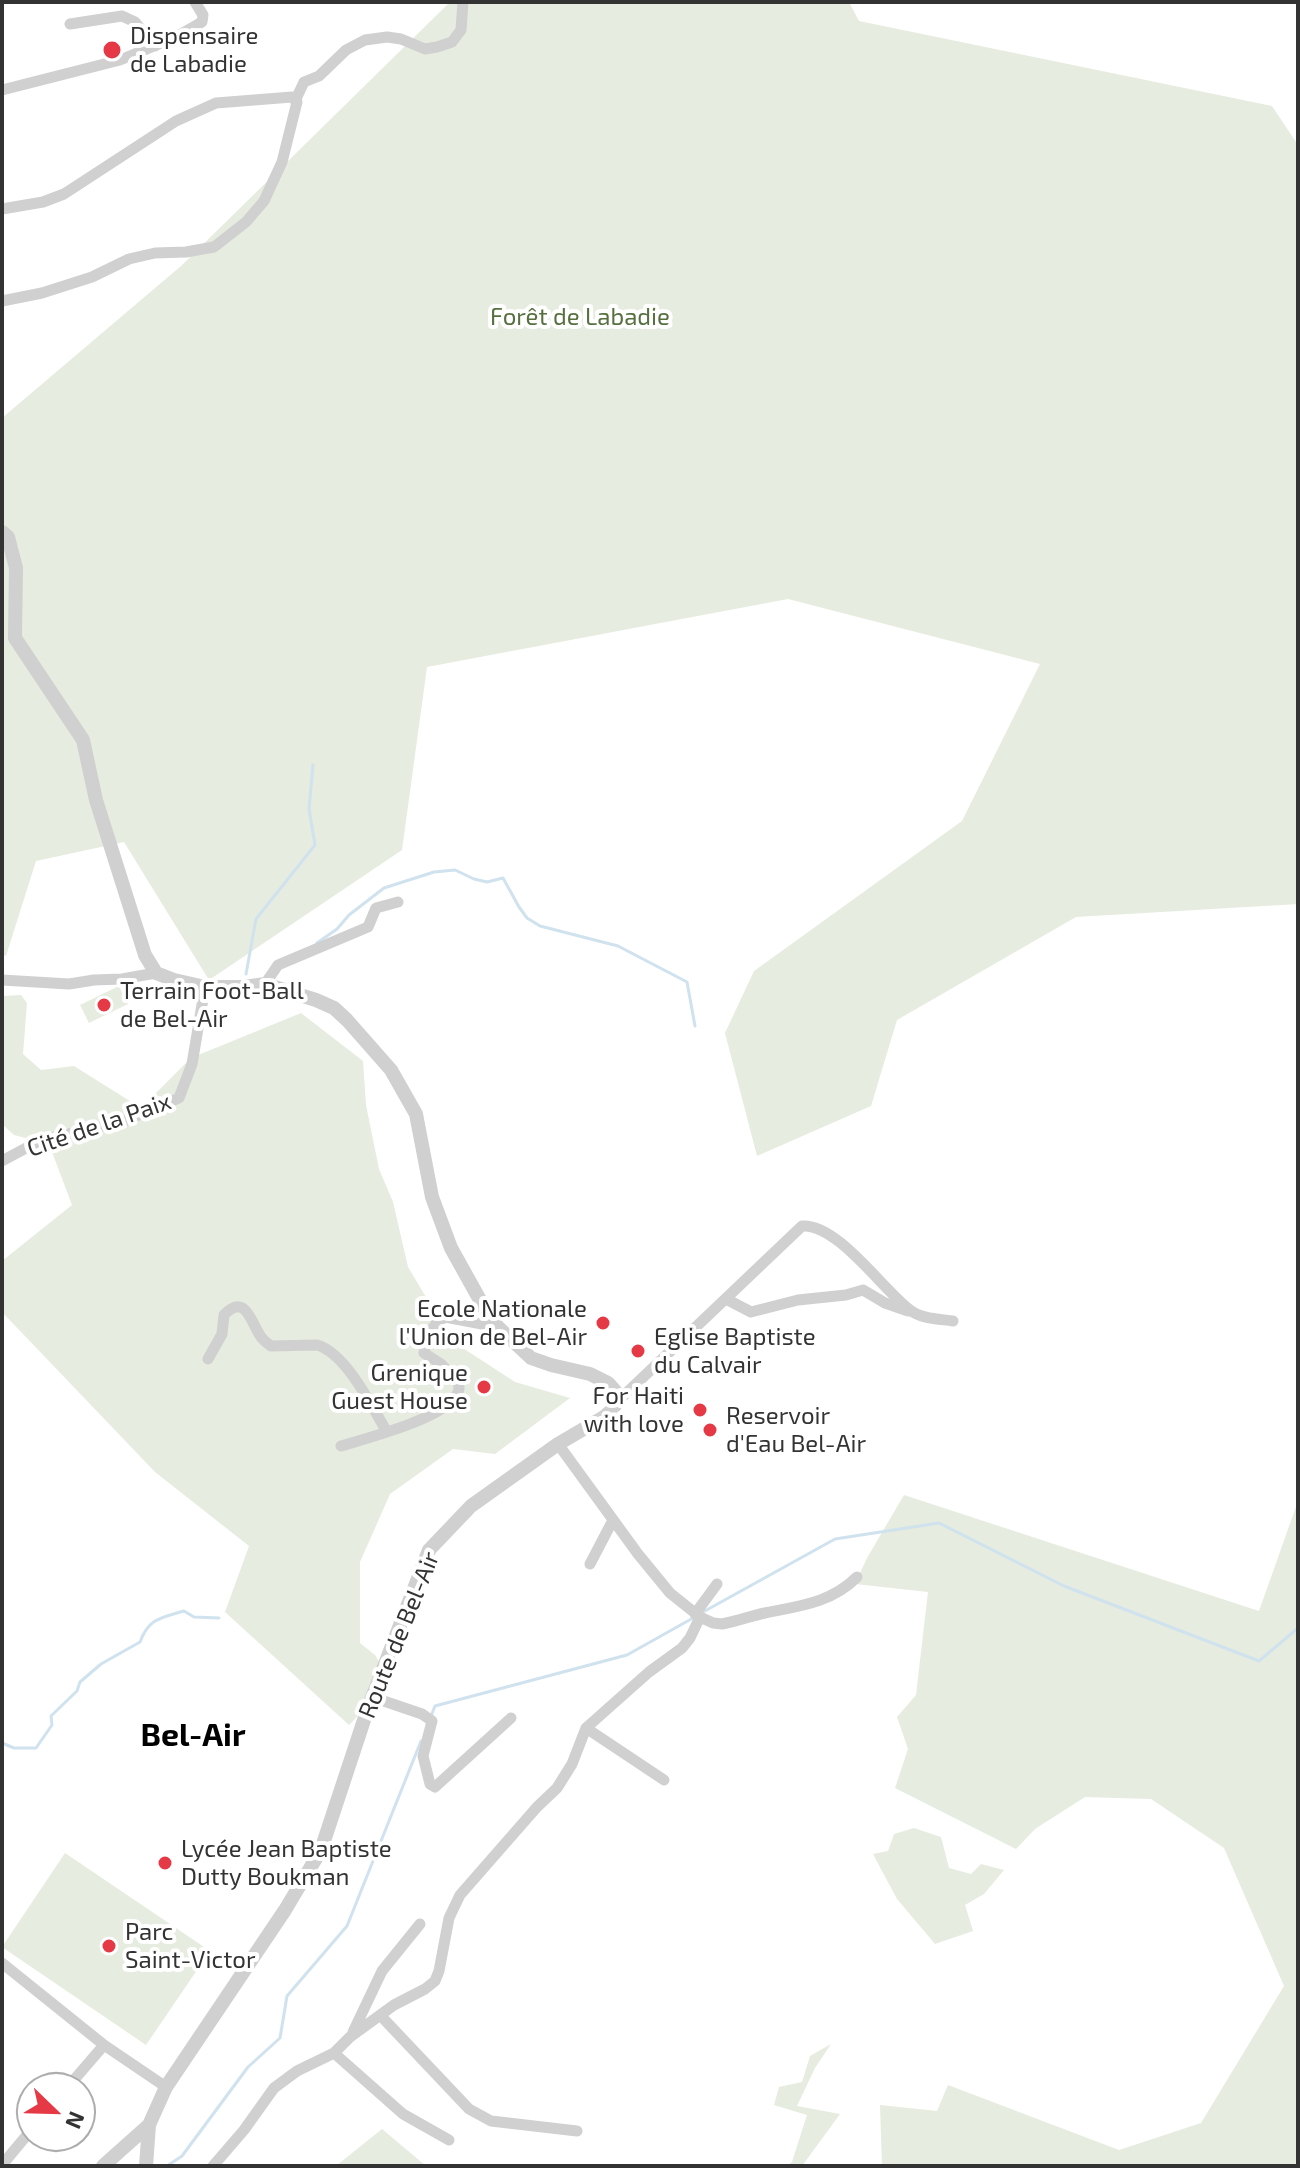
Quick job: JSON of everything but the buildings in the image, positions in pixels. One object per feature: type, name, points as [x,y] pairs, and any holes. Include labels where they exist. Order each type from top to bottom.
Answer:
[{"type":"street","points":[[2,90],[120,60],[155,46],[201,24],[204,17],[195,2]]},
{"type":"street","points":[[2,301],[42,293],[92,277],[129,259],[214,247],[246,222],[264,201],[282,162],[296,99],[304,82],[328,70],[346,50],[365,40],[401,39],[425,49],[452,42],[461,30],[463,2]]},
{"type":"street","points":[[70,24],[122,16],[135,22],[155,46]]},
{"type":"street","points":[[2,209],[43,202],[64,194],[176,121],[216,103],[296,99]]},
{"type":"street","points":[[2,532],[8,537],[16,568],[8,638],[83,740],[96,800],[145,955],[156,973]]},
{"type":"street","points":[[265,984],[278,965],[368,927],[376,908],[398,902]]},
{"type":"street","points":[[2,980],[69,984],[156,973],[205,987],[265,984],[334,1008],[391,1070],[416,1114],[432,1197],[451,1248],[471,1287],[498,1327],[531,1358],[590,1374],[608,1383],[616,1392],[617,1402]]},
{"type":"street","name":"Cité de la Paix","points":[[2,1161],[41,1140],[122,1122],[179,1098],[192,1064],[205,987]]},
{"type":"street","points":[[617,1402],[802,1226],[820,1228],[852,1253],[912,1313]]},
{"type":"street","points":[[726,1299],[751,1312],[788,1302],[863,1290],[885,1303],[912,1313],[953,1321]]},
{"type":"street","points":[[208,1359],[222,1334],[224,1315],[235,1307],[242,1308],[249,1313],[262,1339],[271,1346],[317,1345],[331,1353],[350,1372],[387,1432]]},
{"type":"street","points":[[341,1446],[442,1410],[458,1393],[458,1382],[441,1364],[424,1353],[426,1338],[437,1322],[445,1317],[498,1327]]},
{"type":"street","name":"Route de Bel-Air","points":[[146,2166],[149,2125],[166,2087],[285,1910],[321,1850],[372,1697],[429,1550],[471,1506],[558,1444],[604,1417],[617,1402]]},
{"type":"street","points":[[558,1444],[670,1593],[698,1616],[713,1623],[722,1624],[798,1607],[835,1595],[857,1577]]},
{"type":"street","points":[[590,1564],[613,1520]]},
{"type":"street","points":[[213,2166],[274,2088],[297,2071],[334,2053],[350,2037],[394,2005],[435,1981],[449,1918],[460,1895],[557,1788],[572,1764],[586,1728],[649,1672],[682,1648],[717,1584]]},
{"type":"street","points":[[372,1697],[422,1714],[430,1720],[423,1756],[430,1784],[435,1787],[511,1718]]},
{"type":"street","points":[[586,1728],[664,1780]]},
{"type":"street","points":[[350,2037],[382,1971],[420,1924]]},
{"type":"street","points":[[2,1963],[104,2045],[166,2087]]},
{"type":"street","points":[[380,2015],[479,2116],[491,2121],[577,2131]]},
{"type":"street","points":[[81,2072],[104,2045]]},
{"type":"street","points":[[334,2053],[403,2114],[449,2140]]},
{"type":"street","points":[[103,2166],[149,2125]]},
{"type":"street","points":[[2,2165],[16,2148]]},
{"type":"green space","name":"Forêt de Labadie","points":[[450,2],[849,2],[859,21],[1272,106],[1298,145],[1298,904],[1076,917],[897,1020],[871,1106],[757,1156],[725,1033],[754,971],[962,821],[1040,664],[788,599],[427,667],[402,850],[209,980],[124,842],[36,861],[6,956],[2,954],[2,418],[181,266]]},
{"type":"green space","name":"Terrain Foot-Ball de Bel-Air","points":[[119,986],[128,1004],[89,1023],[80,1005]]},
{"type":"green space","points":[[21,995],[27,1003],[23,1054],[41,1070],[74,1066],[141,1108],[191,1058],[301,1013],[363,1061],[366,1105],[379,1169],[393,1202],[408,1267],[452,1341],[515,1382],[570,1398],[495,1454],[453,1449],[390,1494],[360,1562],[360,1643],[375,1655],[384,1670],[380,1693],[349,1725],[225,1612],[249,1546],[155,1472],[2,1312],[2,1261],[72,1205],[49,1144],[14,1135],[2,1124],[2,996]]},
{"type":"green space","points":[[904,1495],[1259,1611],[1298,1501],[1298,2166],[882,2166],[880,2105],[937,2111],[948,2085],[1119,2150],[1201,2123],[1284,1986],[1224,1848],[1151,1799],[1085,1797],[1035,1829],[1016,1849],[895,1788],[908,1749],[897,1717],[916,1695],[928,1592],[855,1584]]},
{"type":"green space","points":[[914,1828],[941,1837],[949,1868],[971,1874],[981,1864],[1004,1870],[984,1894],[965,1905],[973,1931],[935,1944],[897,1899],[873,1854],[888,1851],[894,1834]]},
{"type":"green space","points":[[65,1853],[210,1951],[146,2045],[2,1947]]},
{"type":"green space","points":[[831,2044],[815,2068],[797,2106],[840,2114],[802,2166],[787,2166],[792,2162],[807,2115],[774,2105],[779,2087],[802,2082],[810,2056]]},
{"type":"green space","points":[[382,2129],[426,2166],[336,2166]]},
{"type":"waterway","points":[[246,974],[256,919],[315,845],[309,809],[313,765]]},
{"type":"waterway","points":[[317,943],[384,888],[434,872],[455,870],[487,882],[503,878],[527,918],[540,926],[618,946],[687,982],[695,1026]]},
{"type":"waterway","points":[[703,1612],[835,1539],[939,1523],[1064,1586],[1259,1661],[1298,1628]]},
{"type":"waterway","points":[[2,1743],[14,1748],[36,1748],[52,1725],[51,1716],[77,1691],[80,1682],[101,1664],[140,1642],[147,1628],[157,1620],[184,1611],[194,1617],[219,1618]]},
{"type":"waterway","points":[[431,1716],[435,1706],[627,1655],[693,1618]]},
{"type":"waterway","points":[[167,2166],[182,2156],[248,2067],[280,2038],[287,1996],[347,1926],[421,1741]]},
{"type":"place","name":"Dispensaire de Labadie","points":[[112,50]]},
{"type":"place","name":"Terrain Foot-Ball de Bel-Air","points":[[104,1005]]},
{"type":"place","name":"Ecole Nationale l'Union de Bel-Air","points":[[603,1323]]},
{"type":"place","name":"Eglise Baptiste du Calvair","points":[[638,1351]]},
{"type":"place","name":"Grenique Guest House","points":[[484,1387]]},
{"type":"place","name":"For Haiti with love","points":[[700,1410]]},
{"type":"place","name":"Reservoir d'Eau Bel-Air","points":[[710,1430]]},
{"type":"place","name":"Lycée Jean Baptiste Dutty Boukman","points":[[165,1863]]},
{"type":"place","name":"Parc Saint-Victor","points":[[109,1946]]},
{"type":"district","name":"Bel-Air","points":[[193,1735]]}]
